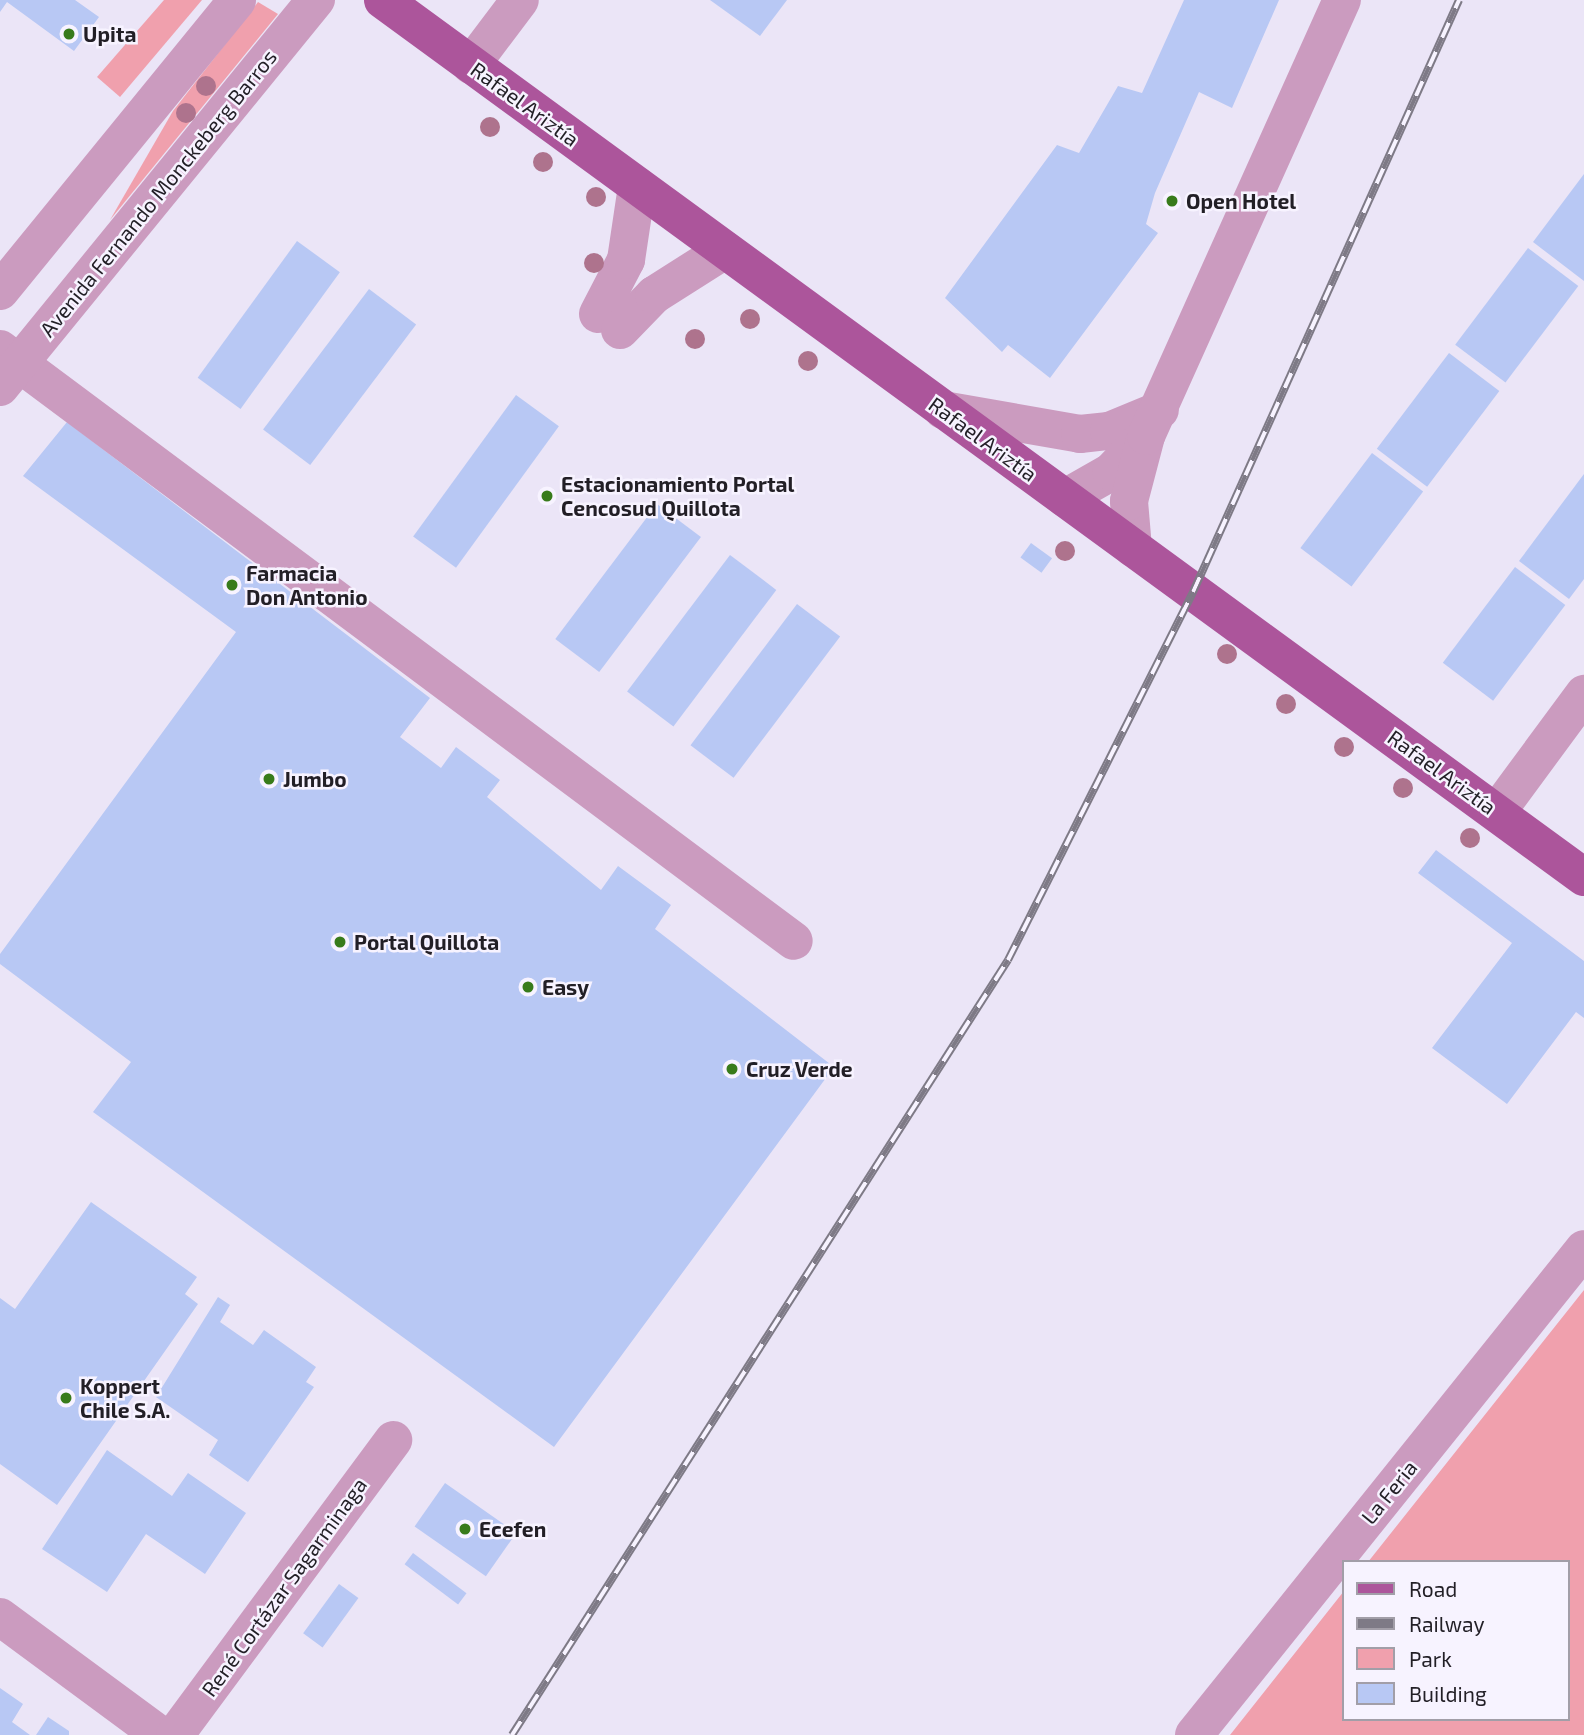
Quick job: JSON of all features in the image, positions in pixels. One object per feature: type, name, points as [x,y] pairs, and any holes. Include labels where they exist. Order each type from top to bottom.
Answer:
[{"type":"main road","name":"Rafael Ariztía","points":[[383,0],[1584,877]]},
{"type":"street","points":[[0,291],[237,0]]},
{"type":"street","name":"Avenida Fernando Monckeberg Barros","points":[[6,367],[316,0]]},
{"type":"street","points":[[471,65],[520,0]]},
{"type":"street","points":[[1133,548],[1129,501],[1153,423],[1342,0]]},
{"type":"street","points":[[637,186],[626,260],[609,322],[724,250]]},
{"type":"street","points":[[6,367],[794,941]]},
{"type":"street","points":[[943,410],[1080,434],[1153,423]]},
{"type":"street","points":[[1065,498],[1111,472],[1153,423]]},
{"type":"street","points":[[1497,812],[1584,694]]},
{"type":"street","name":"La Feria","points":[[1194,1735],[1584,1249]]},
{"type":"street","name":"René Cortázar Sagarminaga","points":[[175,1735],[393,1440]]},
{"type":"street","points":[[0,1617],[160,1735]]},
{"type":"green space","points":[[164,0],[202,0],[120,97],[97,77]]},
{"type":"green space","points":[[258,2],[278,14],[110,220],[173,111]]},
{"type":"green space","points":[[1584,1290],[1584,1735],[1230,1735],[1342,1594],[1342,1721],[1570,1721],[1570,1560],[1370,1560]]},
{"type":"building","name":"Upita","points":[[0,0],[75,0],[99,17],[74,51],[7,2],[0,12]]},
{"type":"building","points":[[710,0],[787,0],[760,36]]},
{"type":"building","points":[[1184,0],[1279,0],[1232,108],[1199,92],[1155,193],[1146,224],[1158,233],[1050,378],[1008,345],[1002,352],[945,298],[1057,145],[1079,153],[1118,86],[1142,93]]},
{"type":"building","points":[[1584,174],[1584,281],[1533,242]]},
{"type":"building","points":[[297,241],[340,272],[241,409],[198,378]]},
{"type":"building","points":[[1528,248],[1578,286],[1505,383],[1455,345]]},
{"type":"building","points":[[369,289],[416,325],[310,465],[263,430]]},
{"type":"building","points":[[1449,353],[1499,391],[1427,487],[1377,449]]},
{"type":"building","points":[[516,395],[559,426],[456,568],[413,537]]},
{"type":"building","name":"Portal Quillota","points":[[67,422],[430,698],[400,737],[441,768],[456,747],[500,780],[487,797],[601,890],[618,866],[671,905],[655,929],[834,1067],[554,1447],[93,1112],[131,1062],[0,964],[0,954],[236,632],[23,476]]},
{"type":"building","points":[[1372,453],[1423,492],[1351,587],[1300,548]]},
{"type":"building","points":[[1584,474],[1584,579],[1569,599],[1519,561]]},
{"type":"building","points":[[657,504],[701,537],[599,672],[555,639]]},
{"type":"building","points":[[1031,543],[1052,558],[1041,573],[1020,558]]},
{"type":"building","points":[[730,555],[776,590],[673,726],[627,692]]},
{"type":"building","points":[[1515,567],[1565,605],[1493,701],[1443,663]]},
{"type":"building","points":[[797,604],[840,636],[734,778],[690,745]]},
{"type":"building","points":[[1436,850],[1584,961],[1584,1018],[1576,1012],[1507,1104],[1432,1048],[1512,943],[1418,873]]},
{"type":"building","name":"Koppert Chile S.A.","points":[[91,1202],[197,1277],[185,1294],[198,1304],[57,1505],[0,1464],[0,1298],[15,1309]]},
{"type":"building","points":[[218,1297],[230,1305],[220,1322],[253,1345],[264,1330],[316,1367],[306,1382],[314,1387],[248,1482],[209,1455],[218,1440],[156,1397]]},
{"type":"building","points":[[107,1450],[172,1496],[188,1473],[246,1513],[205,1574],[146,1534],[107,1592],[42,1549]]},
{"type":"building","name":"Ecefen","points":[[445,1483],[516,1533],[486,1576],[415,1526]]},
{"type":"building","points":[[413,1553],[467,1593],[458,1605],[405,1564]]},
{"type":"building","points":[[339,1584],[358,1598],[323,1647],[303,1633]]},
{"type":"building","points":[[0,1688],[23,1704],[12,1722],[30,1735],[0,1735]]},
{"type":"building","points":[[48,1717],[69,1731],[69,1735],[36,1735]]},
{"type":"railway","points":[[512,1735],[1008,960],[1193,592],[1459,0]]},
{"type":"place","name":"Upita","points":[[69,34]]},
{"type":"place","name":"Open Hotel","points":[[1172,201]]},
{"type":"place","name":"Estacionamiento Portal Cencosud Quillota","points":[[547,496]]},
{"type":"place","name":"Farmacia Don Antonio","points":[[232,585]]},
{"type":"place","name":"Jumbo","points":[[269,779]]},
{"type":"place","name":"Portal Quillota","points":[[340,942]]},
{"type":"place","name":"Easy","points":[[528,987]]},
{"type":"place","name":"Cruz Verde","points":[[732,1069]]},
{"type":"place","name":"Koppert Chile S.A.","points":[[66,1398]]},
{"type":"place","name":"Ecefen","points":[[465,1529]]}]
